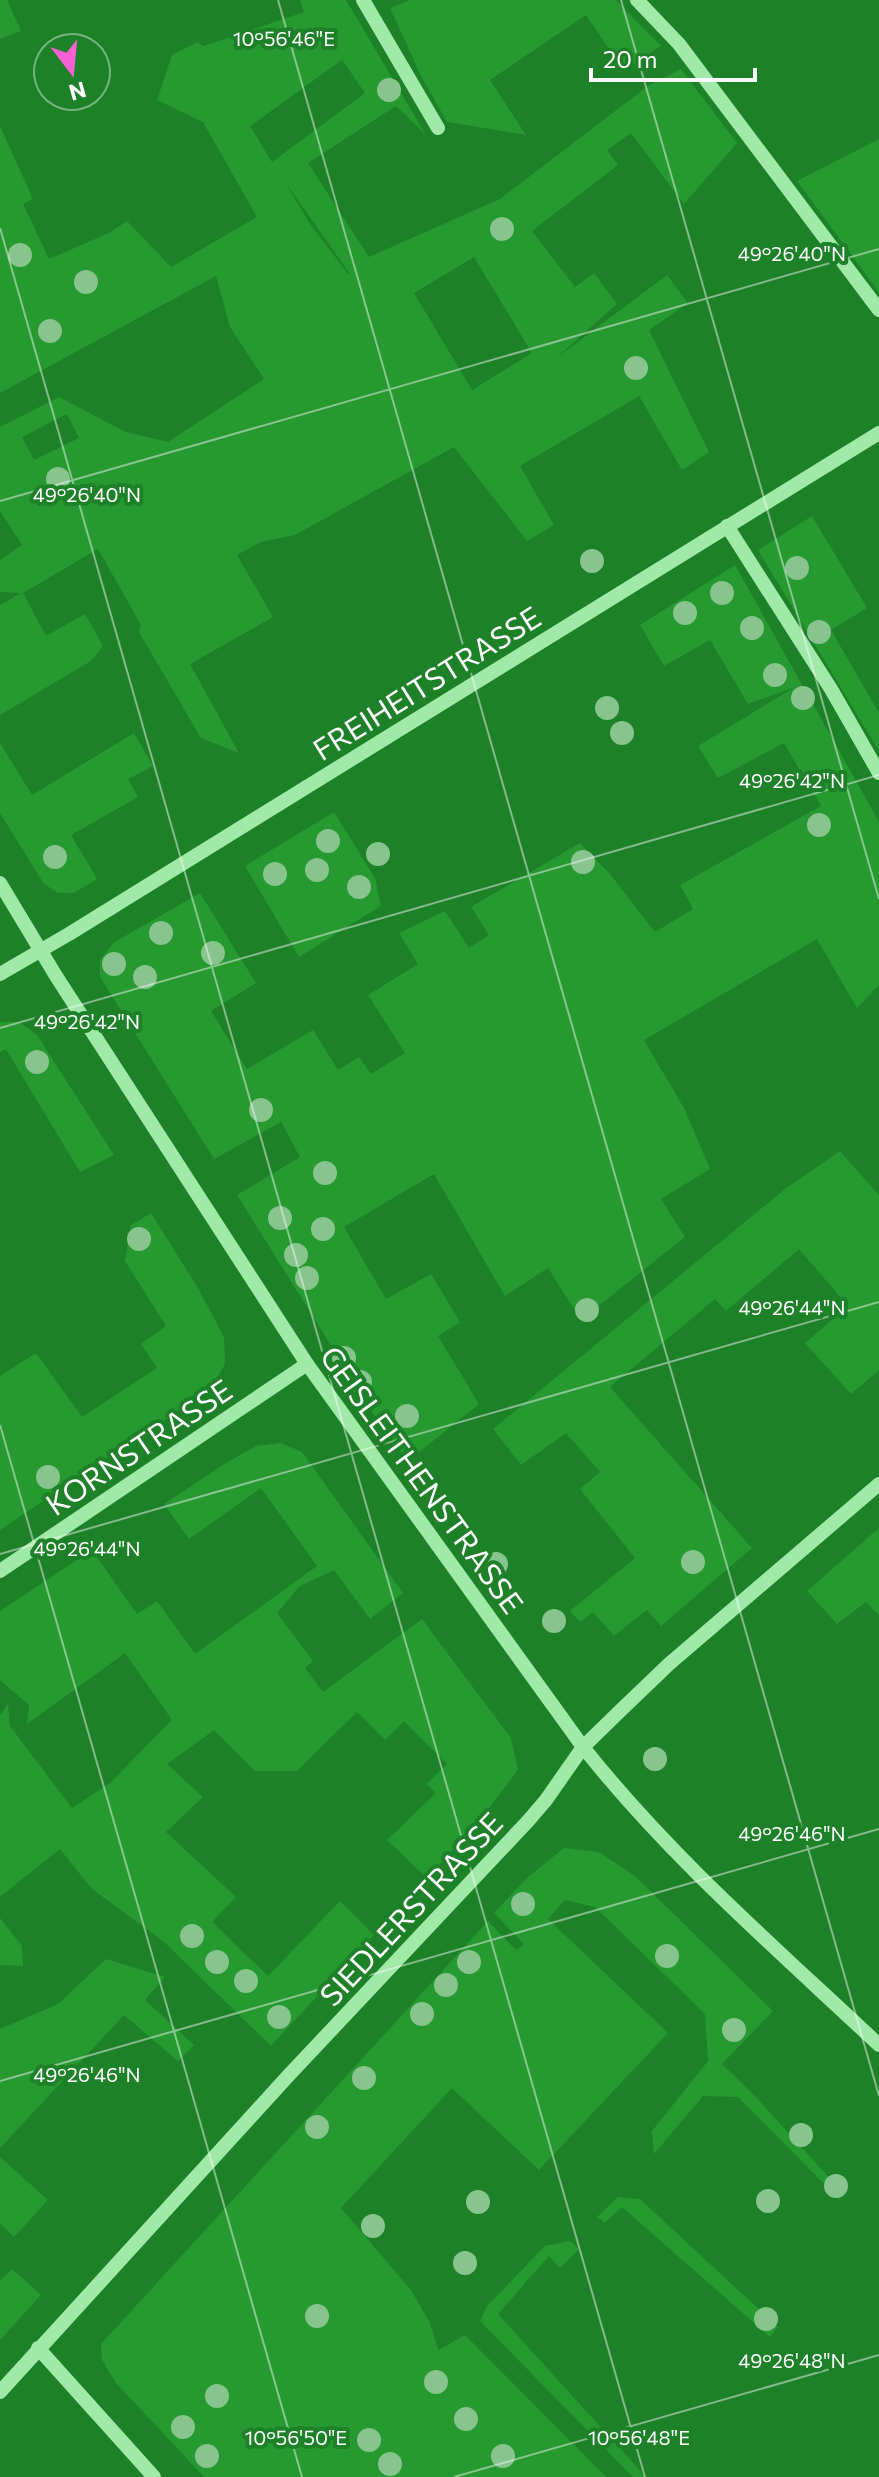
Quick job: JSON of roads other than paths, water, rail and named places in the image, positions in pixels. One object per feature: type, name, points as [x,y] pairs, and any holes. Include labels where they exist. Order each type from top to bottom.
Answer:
[{"type":"street","points":[[363,0],[438,128]]},
{"type":"street","points":[[637,0],[679,44],[879,310]]},
{"type":"street","name":"FREIHEITSTRASSE","points":[[0,974],[879,433]]},
{"type":"street","points":[[727,526],[831,689],[879,773]]},
{"type":"street","name":"GEISLEITHENSTRASSE","points":[[0,883],[39,950],[307,1364],[583,1747],[616,1788],[692,1870],[879,2045]]},
{"type":"street","name":"KORNSTRASSE","points":[[0,1571],[307,1364]]},
{"type":"street","name":"SIEDLERSTRASSE","points":[[0,2392],[528,1821],[583,1747],[669,1664],[879,1484]]},
{"type":"street","points":[[38,2348],[154,2477]]}]
